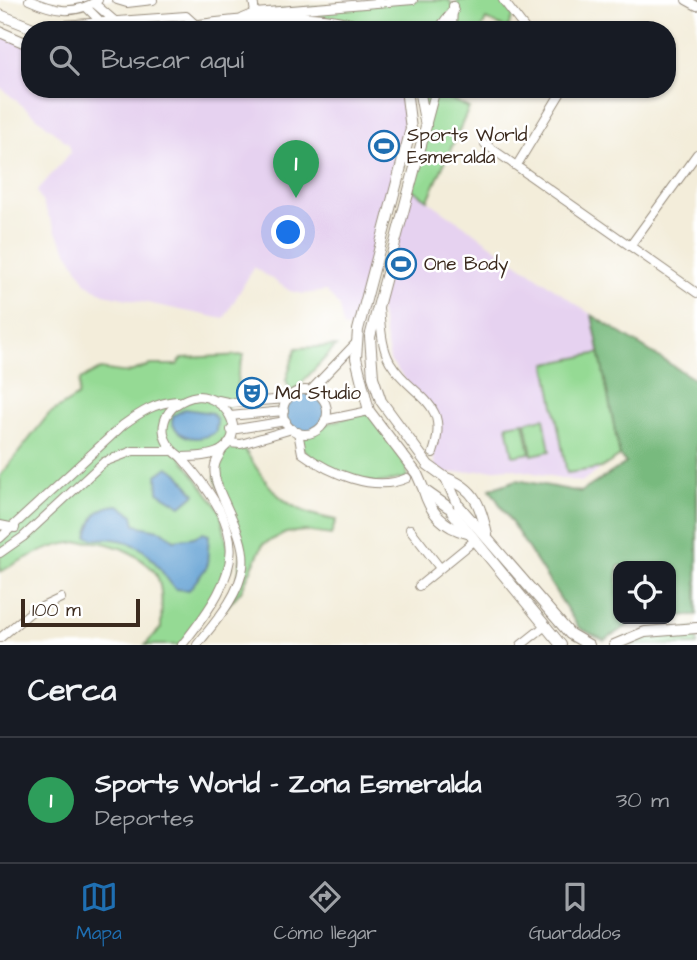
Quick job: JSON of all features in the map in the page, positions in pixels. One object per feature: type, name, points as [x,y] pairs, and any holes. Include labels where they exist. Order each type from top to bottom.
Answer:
[{"type":"main road","points":[[0,15],[21,23]]},
{"type":"main road","points":[[252,21],[307,18],[346,21]]},
{"type":"main road","points":[[2,34],[21,41]]},
{"type":"main road","points":[[406,98],[411,129],[356,343],[360,382],[369,411],[417,474],[428,504],[439,519],[452,529],[470,537]]},
{"type":"main road","points":[[421,98],[426,126],[370,337],[373,376],[388,412],[428,465],[446,478],[471,490],[482,513],[487,535]]},
{"type":"main road","points":[[417,474],[428,465]]},
{"type":"main road","points":[[446,478],[452,505],[470,537],[561,645]]},
{"type":"main road","points":[[424,490],[452,505],[487,535],[570,634],[589,645]]},
{"type":"main road","points":[[614,645],[645,632],[697,628]]},
{"type":"street","points":[[29,0],[62,11],[86,7],[96,1],[115,21]]},
{"type":"street","points":[[117,0],[127,3],[153,0]]},
{"type":"street","points":[[253,0],[255,13]]},
{"type":"street","points":[[235,21],[255,13],[328,3],[413,0]]},
{"type":"street","points":[[452,6],[461,0]]},
{"type":"street","points":[[686,0],[697,6]]},
{"type":"street","points":[[506,1],[520,21]]},
{"type":"street","points":[[86,7],[100,21]]},
{"type":"street","points":[[128,21],[186,16],[192,21]]},
{"type":"street","points":[[426,126],[434,98]]},
{"type":"street","points":[[517,165],[558,98]]},
{"type":"street","points":[[485,144],[697,293]]},
{"type":"street","points":[[630,246],[697,154]]},
{"type":"street","points":[[379,304],[384,346],[390,361],[424,395],[437,419],[439,436],[433,453]]},
{"type":"street","points":[[356,343],[310,391],[295,393],[288,399],[284,411],[302,453],[358,480],[384,484],[407,478]]},
{"type":"street","points":[[310,391],[326,403],[325,420]]},
{"type":"street","points":[[0,538],[15,528],[123,425],[161,403],[198,396],[232,403],[288,399]]},
{"type":"street","points":[[197,645],[225,608],[243,568],[243,541],[215,478],[215,465],[235,430],[233,416],[217,399]]},
{"type":"street","points":[[171,451],[164,431],[169,410],[177,401]]},
{"type":"street","points":[[233,416],[284,411]]},
{"type":"street","points":[[235,430],[269,424],[314,432],[325,420],[369,411]]},
{"type":"street","points":[[181,457],[241,444],[292,427]]},
{"type":"street","points":[[0,554],[23,537],[104,462],[133,451],[171,451],[181,457],[220,510],[230,541],[232,566],[211,608],[182,645]]},
{"type":"street","points":[[0,525],[15,528]]},
{"type":"street","points":[[410,529],[440,568]]},
{"type":"street","points":[[419,586],[470,537]]},
{"type":"street","points":[[0,638],[32,612],[61,598]]},
{"type":"street","points":[[521,645],[545,626]]},
{"type":"shaded area","points":[[0,35],[21,42],[21,98],[408,98],[411,116],[358,330],[343,327],[339,306],[326,291],[304,294],[290,291],[254,267],[224,319],[104,294],[87,284],[57,234],[37,191],[71,152],[69,144],[0,87]]},
{"type":"shaded area","points":[[410,188],[592,315],[620,456],[581,482],[509,468],[442,474],[435,469],[433,453],[437,419],[390,361],[379,305]]},
{"type":"green space","points":[[395,0],[449,0],[453,6],[461,0],[508,0],[507,4],[514,14],[511,21],[308,21],[255,13]]},
{"type":"green space","points":[[421,98],[448,98],[469,108],[428,200],[410,188],[426,126]]},
{"type":"green space","points":[[592,315],[697,381],[697,615],[676,616],[676,561],[613,561],[613,624],[631,624],[604,640],[579,628],[490,489],[517,480],[581,492],[626,463],[620,456]]},
{"type":"green space","points":[[336,346],[292,395],[286,380],[296,348]]},
{"type":"green space","points":[[600,353],[620,456],[601,468],[567,473],[546,364]]},
{"type":"green space","points":[[244,355],[238,373],[236,401],[226,407],[231,430],[224,450],[241,444],[260,474],[289,504],[302,511],[336,520],[331,535],[304,531],[286,533],[263,544],[241,591],[225,609],[237,587],[243,541],[215,478],[222,451],[181,457],[220,510],[232,566],[182,645],[145,645],[161,628],[162,600],[159,580],[145,562],[114,546],[97,542],[64,544],[32,555],[0,572],[0,476],[49,414],[78,396],[80,380],[100,369],[127,373],[150,365],[177,365],[183,358]]},
{"type":"green space","points":[[369,411],[406,459],[407,478],[382,483],[358,481],[313,459],[300,442],[298,432]]},
{"type":"green space","points":[[544,418],[550,451],[532,455],[526,422]]},
{"type":"green space","points":[[524,422],[530,453],[513,456],[507,425]]},
{"type":"green space","points":[[697,628],[697,645],[614,645],[627,638]]},
{"type":"water","points":[[305,390],[320,397],[327,412],[320,427],[305,434],[290,427],[283,412],[290,397]]},
{"type":"water","points":[[185,409],[212,413],[217,420],[216,432],[197,438],[180,433],[172,422],[173,416]]},
{"type":"water","points":[[168,467],[178,473],[195,494],[181,506],[158,492],[157,475]]},
{"type":"water","points":[[119,505],[133,515],[135,525],[163,531],[174,540],[203,533],[209,535],[207,567],[189,590],[175,589],[150,557],[135,545],[87,536],[97,513],[106,507]]},
{"type":"place","name":"Sports World Esmeralda","points":[[384,146]]},
{"type":"place","name":"Sports World - Zona Esmeralda","points":[[296,198]]},
{"type":"place","name":"One Body","points":[[401,264]]},
{"type":"place","name":"Md Studio","points":[[252,393]]}]
